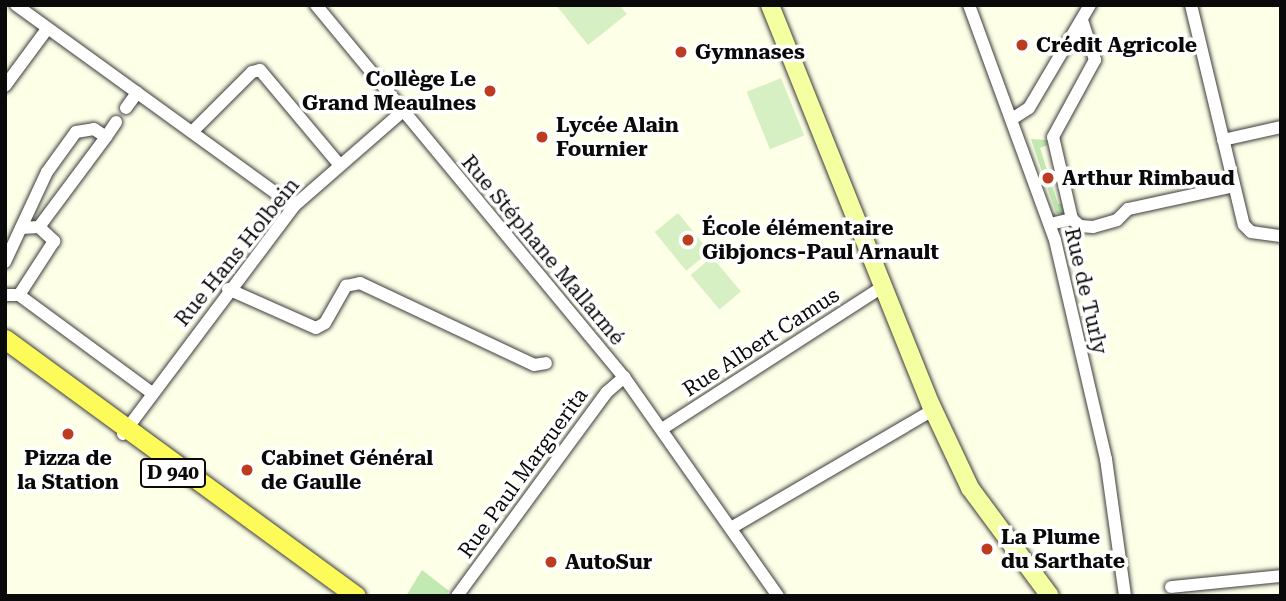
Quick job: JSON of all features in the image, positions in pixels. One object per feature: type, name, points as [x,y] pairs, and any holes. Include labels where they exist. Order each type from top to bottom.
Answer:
[{"type":"main road","name":"D 940","points":[[5,339],[341,596]]},
{"type":"main road","name":"D 940","points":[[5,351],[125,432],[356,596]]},
{"type":"street","points":[[16,5],[293,206]]},
{"type":"street","name":"Rue Stéphane Mallarmé","points":[[316,5],[624,377],[778,596]]},
{"type":"street","points":[[770,5],[933,410],[970,488],[1050,596]]},
{"type":"street","name":"Rue de Turly","points":[[969,5],[978,37],[1051,224],[1106,459],[1125,596]]},
{"type":"street","points":[[1012,119],[1029,108],[1090,5]]},
{"type":"street","points":[[1191,5],[1247,230],[1281,236]]},
{"type":"street","points":[[1082,20],[1095,60],[1054,137],[1073,219],[1080,226],[1093,227],[1117,220],[1128,209],[1234,186]]},
{"type":"street","points":[[5,86],[47,29]]},
{"type":"street","points":[[192,132],[252,72],[260,70],[338,163]]},
{"type":"street","points":[[126,108],[137,93]]},
{"type":"street","name":"Rue Hans Holbein","points":[[125,432],[228,289],[293,206],[338,163],[403,111]]},
{"type":"street","points":[[39,227],[116,122]]},
{"type":"street","points":[[5,262],[47,172],[76,132],[89,128],[106,137]]},
{"type":"street","points":[[1223,140],[1281,128]]},
{"type":"street","points":[[1051,224],[1073,219]]},
{"type":"street","points":[[21,228],[39,227],[52,236],[54,245],[11,299],[152,393]]},
{"type":"street","points":[[228,289],[316,328],[325,323],[346,286],[360,284],[534,365],[546,363]]},
{"type":"street","name":"Rue Albert Camus","points":[[662,429],[882,287]]},
{"type":"street","name":"Rue Paul Marguerita","points":[[457,596],[607,392],[624,377]]},
{"type":"street","points":[[731,528],[933,410]]},
{"type":"street","points":[[1171,587],[1281,576]]},
{"type":"green space","points":[[556,5],[619,5],[627,14],[588,45]]},
{"type":"green space","points":[[781,78],[804,135],[770,149],[747,92]]},
{"type":"green space","points":[[1031,139],[1046,140],[1048,145],[1040,148],[1058,204],[1065,203],[1064,215],[1056,213]]},
{"type":"green space","points":[[678,213],[709,252],[686,271],[655,232]]},
{"type":"green space","points":[[712,257],[741,291],[719,309],[691,275]]},
{"type":"green space","points":[[422,570],[449,591],[445,596],[406,596]]},
{"type":"place","name":"Crédit Agricole","points":[[1022,45]]},
{"type":"place","name":"Gymnases","points":[[681,52]]},
{"type":"place","name":"Collège Le Grand Meaulnes","points":[[490,91]]},
{"type":"place","name":"Lycée Alain Fournier","points":[[542,137]]},
{"type":"place","name":"Arthur Rimbaud","points":[[1048,178]]},
{"type":"place","name":"École élémentaire Gibjoncs-Paul Arnault","points":[[688,240]]},
{"type":"place","name":"Pizza de la Station","points":[[68,434]]},
{"type":"place","name":"Cabinet Général de Gaulle","points":[[247,470]]},
{"type":"place","name":"La Plume du Sarthate","points":[[987,549]]},
{"type":"place","name":"AutoSur","points":[[551,562]]}]
